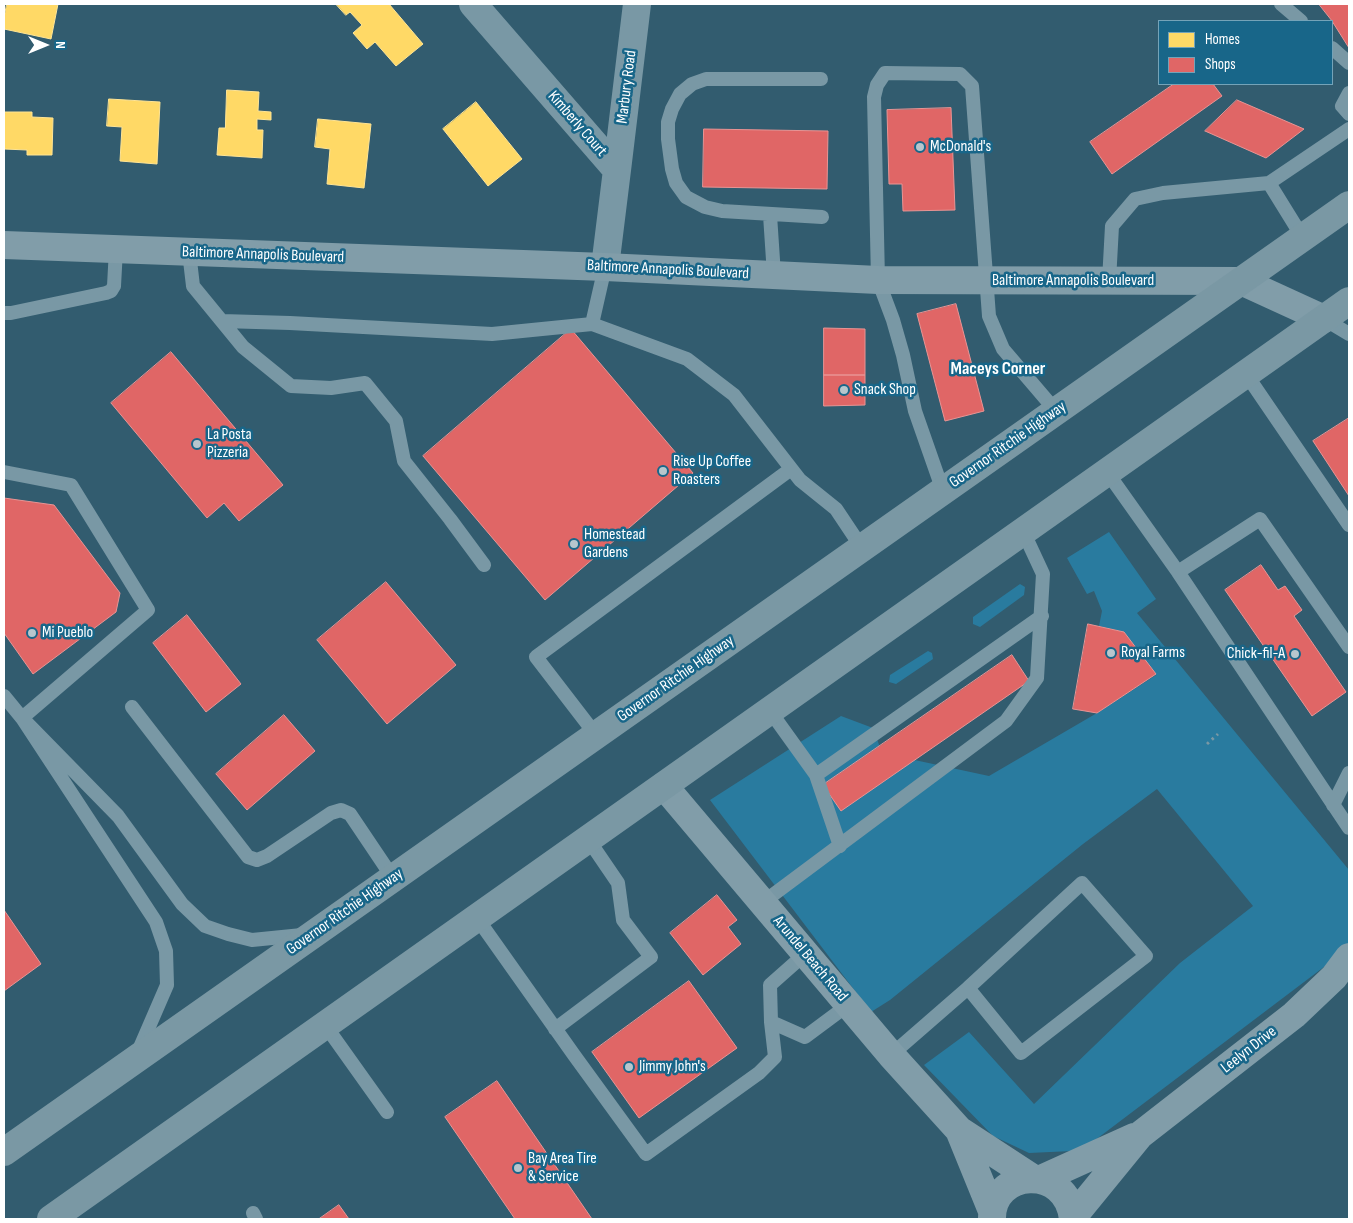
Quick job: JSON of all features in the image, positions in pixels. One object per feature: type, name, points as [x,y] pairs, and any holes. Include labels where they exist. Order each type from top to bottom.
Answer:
[{"type":"highway","name":"Governor Ritchie Highway","points":[[4,1152],[1349,205]]},
{"type":"highway","points":[[51,1219],[1349,301]]},
{"type":"street","name":"Kimberly Court","points":[[473,4],[617,170],[606,267]]},
{"type":"street","name":"Marbury Road","points":[[617,170],[637,4]]},
{"type":"street","name":"Baltimore Annapolis Boulevard","points":[[4,245],[606,267],[878,280],[1241,281],[1324,319]]},
{"type":"street","name":"Arundel Beach Road","points":[[664,786],[890,1054],[959,1130],[1037,1179],[1053,1184],[1063,1193],[1070,1204],[1073,1218]]},
{"type":"street","name":"Leelyn Drive","points":[[1073,1218],[1140,1134],[1294,1015],[1334,977],[1349,957]]},
{"type":"street","name":"Arundel Beach Road","points":[[959,1130],[992,1217]]},
{"type":"street","name":"Leelyn Drive","points":[[992,1217],[996,1200],[1008,1188],[1022,1180],[1037,1179],[1140,1134]]},
{"type":"lane","points":[[1281,4],[1300,20]]},
{"type":"lane","points":[[1333,49],[1349,63]]},
{"type":"lane","points":[[943,491],[915,410],[900,346],[878,280],[874,97],[877,85],[885,73],[960,74],[972,86],[989,316],[1003,349],[1056,411]]},
{"type":"lane","points":[[821,79],[706,79],[692,84],[680,94],[672,109],[668,122],[668,139],[672,170],[676,183],[686,197],[705,207],[722,211],[822,217]]},
{"type":"lane","points":[[1349,93],[1342,106],[1349,114]]},
{"type":"lane","points":[[1109,281],[1112,226],[1135,199],[1163,192],[1269,183],[1349,128]]},
{"type":"lane","points":[[1269,183],[1303,238]]},
{"type":"lane","points":[[770,215],[774,275]]},
{"type":"lane","points":[[4,313],[106,294],[114,286],[116,249]]},
{"type":"lane","points":[[189,252],[194,286],[243,347],[291,386],[331,388],[365,383],[396,421],[404,460],[484,565]]},
{"type":"lane","points":[[592,324],[606,267]]},
{"type":"lane","points":[[1324,319],[1349,334]]},
{"type":"lane","points":[[222,322],[290,323],[492,334],[592,324],[688,359],[734,395],[800,480],[836,509],[862,548]]},
{"type":"lane","points":[[1246,374],[1349,525]]},
{"type":"lane","points":[[596,735],[536,657],[791,468]]},
{"type":"lane","points":[[4,472],[71,485],[148,610],[22,718]]},
{"type":"lane","points":[[1107,472],[1178,572],[1349,828]]},
{"type":"lane","points":[[1178,572],[1260,519],[1349,647]]},
{"type":"lane","points":[[762,902],[1006,721],[1037,678],[1043,574],[1023,531]]},
{"type":"lane","points":[[816,775],[1042,616]]},
{"type":"lane","points":[[4,696],[22,718],[118,816],[182,904],[205,926],[252,940],[313,934]]},
{"type":"lane","points":[[132,707],[248,857],[257,860],[267,856],[331,813],[341,810],[350,814],[393,878]]},
{"type":"lane","points":[[770,711],[816,775],[840,846]]},
{"type":"lane","points":[[22,718],[156,922],[166,951],[168,985],[135,1059]]},
{"type":"lane","points":[[1333,805],[1349,774]]},
{"type":"lane","points":[[555,1029],[651,957],[623,920],[618,883],[588,839]]},
{"type":"lane","points":[[890,1054],[968,988],[1082,883],[1146,956],[1022,1053],[968,988]]},
{"type":"lane","points":[[477,918],[646,1154],[759,1073],[775,1057],[771,1022],[770,985],[805,954]]},
{"type":"lane","points":[[771,1022],[805,1037],[848,1005]]},
{"type":"lane","points":[[325,1025],[387,1112]]},
{"type":"lane","points":[[4,1165],[58,1114]]},
{"type":"path","points":[[1207,744],[1218,734]]},
{"type":"shaded area","points":[[1109,532],[1156,599],[1137,613],[1349,870],[1349,948],[1086,1147],[1072,1151],[1029,1153],[993,1136],[924,1065],[969,1032],[1034,1104],[1180,963],[1253,906],[1157,789],[1083,844],[890,1000],[871,1012],[710,800],[841,716],[873,728],[882,753],[989,776],[1097,713],[1156,675],[1124,632],[1099,626],[1102,611],[1094,591],[1087,594],[1067,558]]},
{"type":"shaded area","points":[[1020,584],[1025,587],[1024,595],[980,627],[973,624],[973,617]]},
{"type":"shaded area","points":[[928,651],[932,653],[933,659],[896,684],[889,682],[890,675]]},
{"type":"building: Homes","points":[[7,4],[58,4],[51,39],[4,29]]},
{"type":"building: Homes","points":[[336,4],[389,4],[423,44],[396,66],[375,42],[367,49],[353,33],[362,25],[350,12],[346,15]]},
{"type":"building: Homes","points":[[227,90],[259,92],[258,111],[271,112],[271,120],[257,119],[257,130],[263,130],[262,158],[217,155],[219,128],[225,128]]},
{"type":"building: Homes","points":[[109,99],[160,102],[157,164],[120,161],[122,127],[107,126]]},
{"type":"building: Homes","points":[[476,102],[522,159],[488,186],[443,129]]},
{"type":"building: Homes","points":[[4,112],[32,112],[32,117],[53,118],[52,155],[27,155],[27,150],[4,149]]},
{"type":"building: Homes","points":[[318,119],[371,124],[364,188],[327,184],[330,149],[315,147]]},
{"type":"building: Shops","points":[[1319,4],[1349,4],[1349,48],[1333,20]]},
{"type":"building: Shops","points":[[1173,85],[1214,85],[1222,96],[1112,174],[1090,142]]},
{"type":"building: Shops","points":[[1237,100],[1304,129],[1266,158],[1205,131]]},
{"type":"building: Shops","name":"McDonald's","points":[[951,108],[955,210],[903,211],[902,184],[889,184],[887,110]]},
{"type":"building: Shops","points":[[704,129],[828,131],[827,189],[703,187]]},
{"type":"building: Shops","points":[[956,304],[984,411],[945,421],[917,314]]},
{"type":"building: Shops","points":[[824,328],[865,329],[865,375],[824,375]]},
{"type":"building: Shops","points":[[571,329],[693,473],[545,600],[423,456]]},
{"type":"building: Shops","name":"La Posta Pizzeria","points":[[171,352],[283,485],[239,521],[224,503],[207,518],[111,403]]},
{"type":"building: Shops","name":"Snack Shop","points":[[824,375],[865,375],[865,405],[824,406]]},
{"type":"building: Shops","points":[[1349,418],[1349,496],[1313,441]]},
{"type":"building: Shops","points":[[4,498],[54,505],[120,593],[116,612],[33,674],[4,633]]},
{"type":"building: Shops","name":"Chick-fil-A","points":[[1261,565],[1278,590],[1285,586],[1302,610],[1294,616],[1346,692],[1312,716],[1225,590]]},
{"type":"building: Shops","points":[[386,582],[456,665],[387,724],[317,640]]},
{"type":"building: Shops","points":[[187,615],[241,684],[206,712],[153,643]]},
{"type":"building: Shops","name":"Royal Farms","points":[[1088,624],[1124,632],[1156,674],[1097,713],[1073,709]]},
{"type":"building: Shops","points":[[1012,655],[1029,681],[841,811],[823,785]]},
{"type":"building: Shops","points":[[284,715],[315,751],[247,810],[216,774]]},
{"type":"building: Shops","points":[[717,895],[737,920],[728,927],[741,944],[703,975],[670,933]]},
{"type":"building: Shops","points":[[4,910],[41,964],[4,991]]},
{"type":"building: Shops","points":[[689,981],[737,1048],[639,1118],[592,1052]]},
{"type":"building: Shops","name":"Bay Area Tire & Service","points":[[497,1081],[592,1219],[515,1219],[445,1117]]},
{"type":"building: Shops","points":[[339,1205],[349,1219],[319,1219]]},
{"type":"place","name":"McDonald's","points":[[920,147]]},
{"type":"place","name":"Snack Shop","points":[[844,390]]},
{"type":"place","name":"La Posta Pizzeria","points":[[197,444]]},
{"type":"place","name":"Rise Up Coffee Roasters","points":[[663,471]]},
{"type":"place","name":"Homestead Gardens","points":[[574,544]]},
{"type":"place","name":"Mi Pueblo","points":[[32,633]]},
{"type":"place","name":"Royal Farms","points":[[1111,653]]},
{"type":"place","name":"Chick-fil-A","points":[[1295,654]]},
{"type":"place","name":"Jimmy John's","points":[[629,1067]]},
{"type":"place","name":"Bay Area Tire & Service","points":[[518,1168]]},
{"type":"district","name":"Maceys Corner","points":[[998,369]]}]
